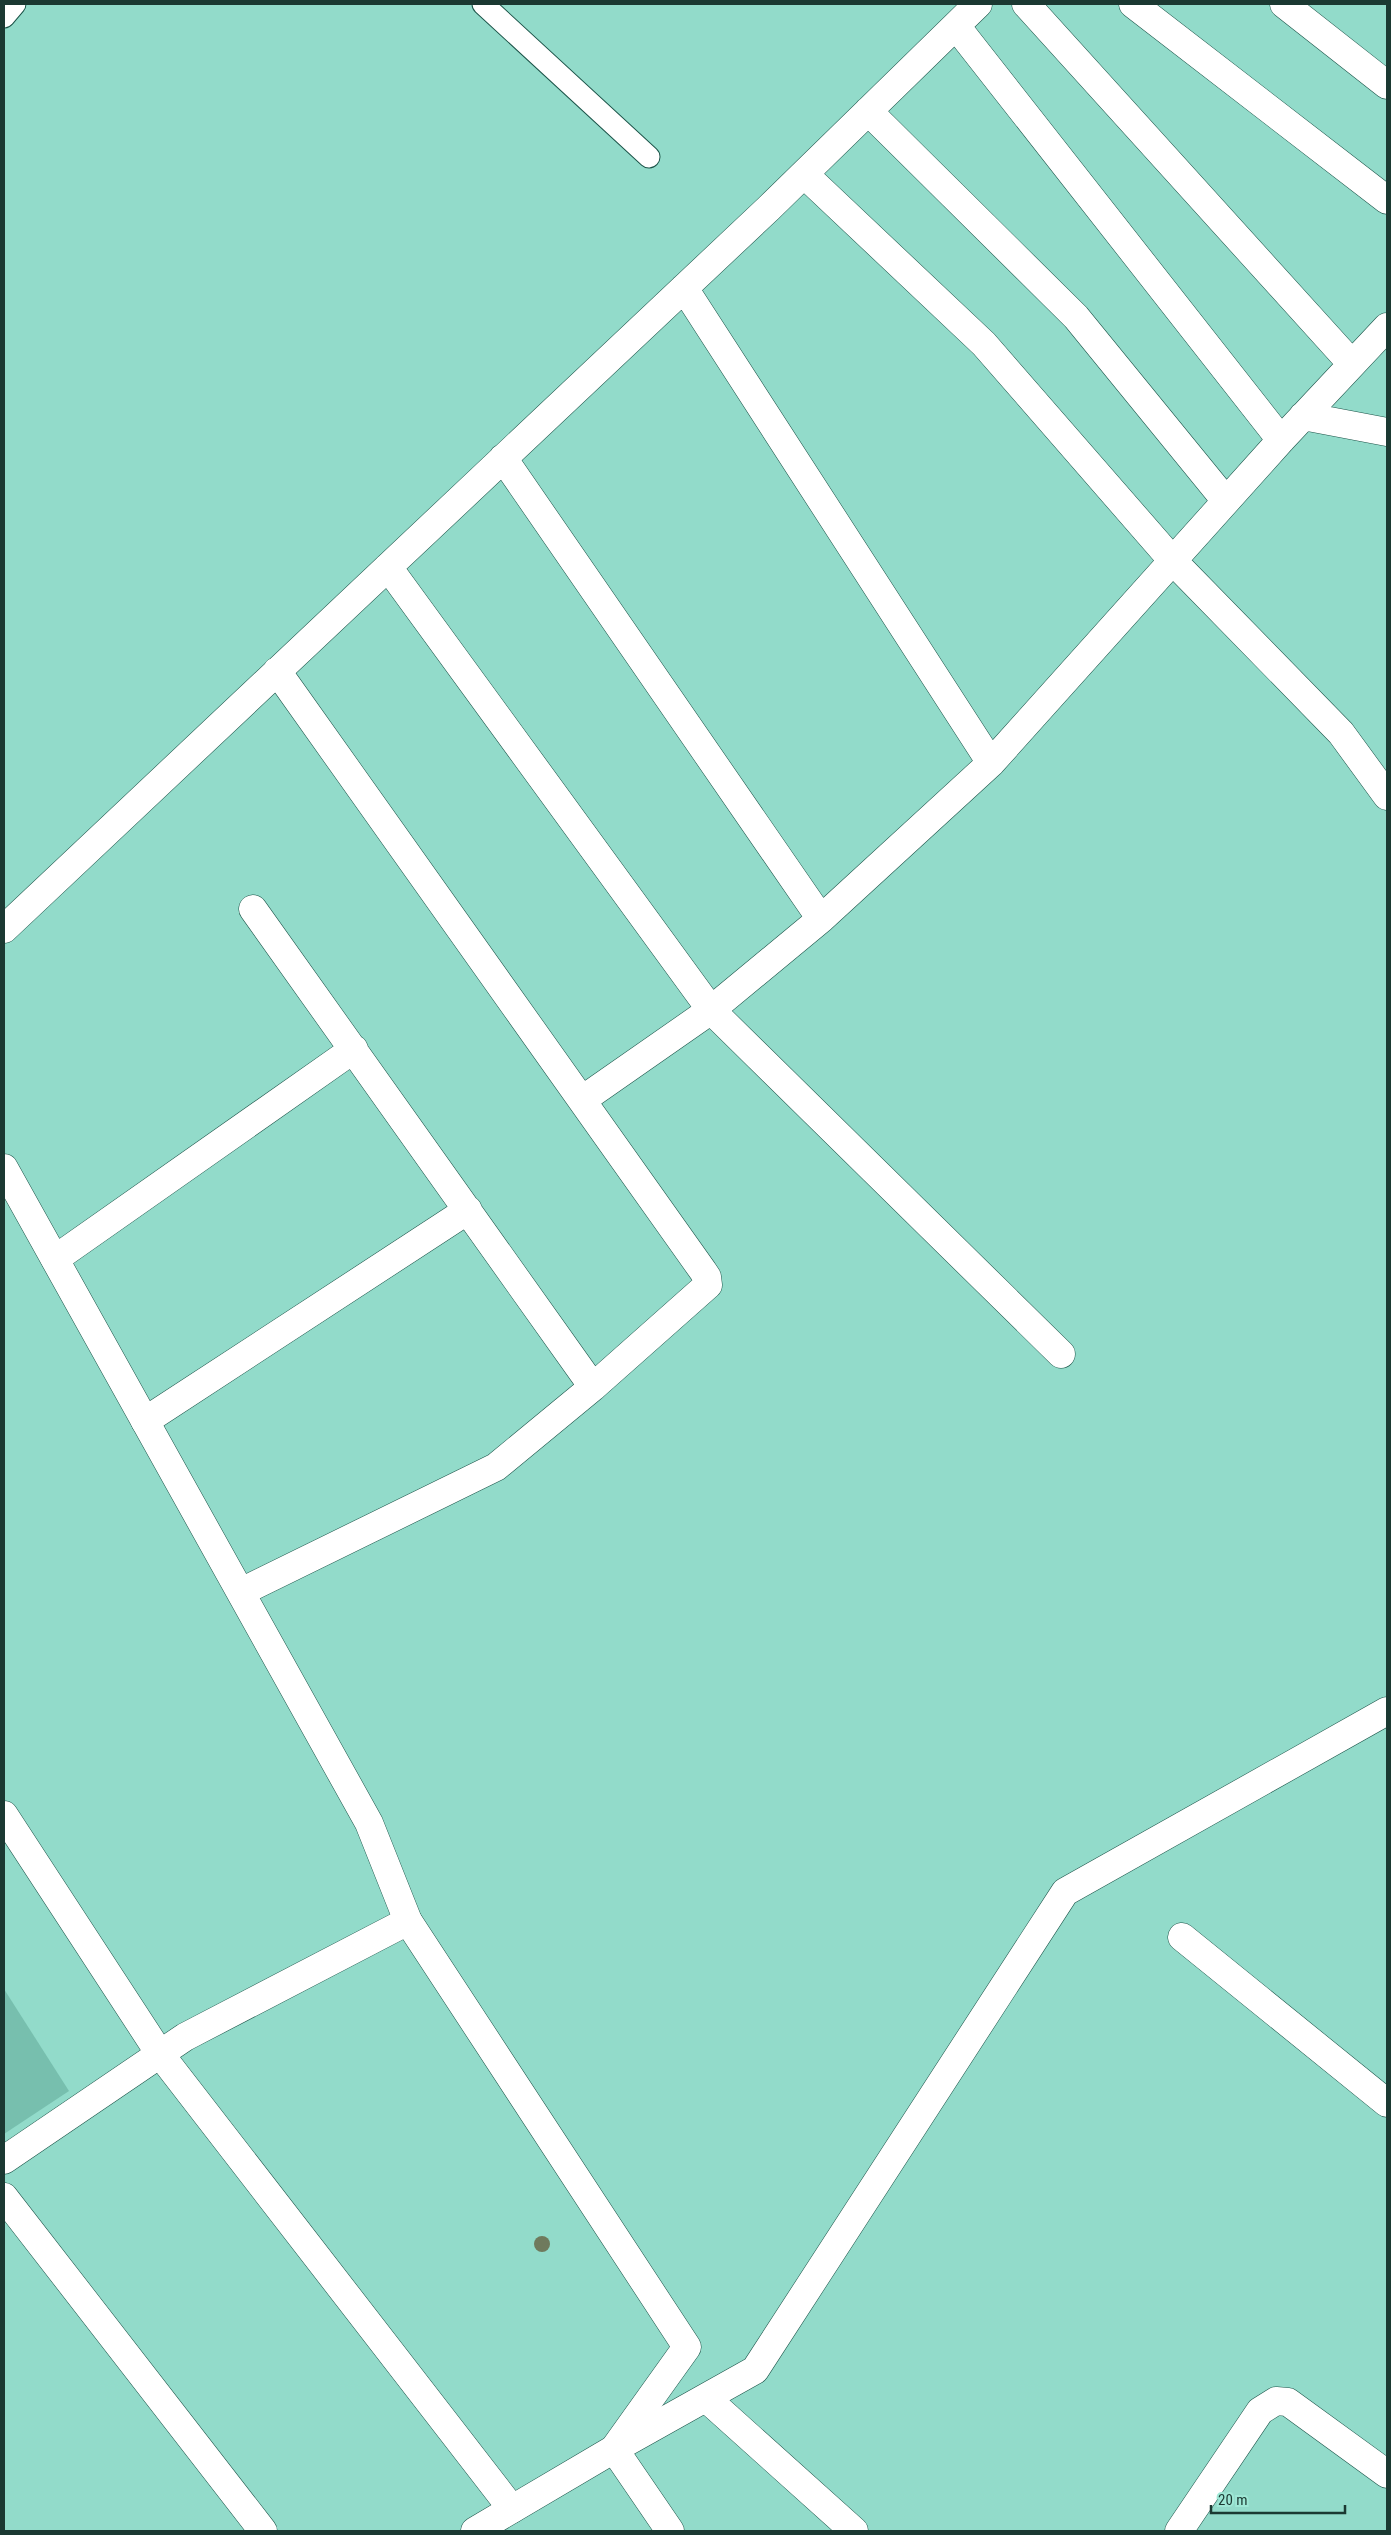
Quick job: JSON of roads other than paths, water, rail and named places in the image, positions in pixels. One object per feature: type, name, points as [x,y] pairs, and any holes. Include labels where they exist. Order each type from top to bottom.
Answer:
[{"type":"street","points":[[4,929],[684,288],[978,4]]},
{"type":"street","points":[[1026,4],[1352,364]]},
{"type":"street","points":[[1132,4],[1387,200]]},
{"type":"street","points":[[1284,4],[1387,85]]},
{"type":"street","points":[[956,26],[1281,440]]},
{"type":"street","points":[[868,111],[1076,317],[1226,501]]},
{"type":"street","points":[[804,174],[984,344],[1173,560],[1340,733],[1387,796]]},
{"type":"street","points":[[684,288],[991,763]]},
{"type":"street","points":[[582,1100],[711,1010],[821,920],[991,763],[1281,440],[1387,327]]},
{"type":"street","points":[[1303,416],[1387,432]]},
{"type":"street","points":[[504,458],[821,920]]},
{"type":"street","points":[[388,567],[711,1010],[1061,1354]]},
{"type":"street","points":[[240,1592],[482,1476],[509,1458],[708,1285],[707,1277],[703,1270],[278,671]]},
{"type":"street","points":[[254,908],[593,1386]]},
{"type":"street","points":[[54,1259],[354,1049]]},
{"type":"street","points":[[4,1168],[369,1823],[408,1922],[686,2347],[614,2449]]},
{"type":"street","points":[[145,1421],[468,1210]]},
{"type":"street","points":[[475,2531],[614,2449],[755,2370],[1065,1892],[1387,1711]]},
{"type":"street","points":[[4,1815],[160,2054],[512,2509]]},
{"type":"street","points":[[4,2160],[185,2037],[408,1922]]},
{"type":"street","points":[[1182,1937],[1387,2103]]},
{"type":"street","points":[[4,2197],[263,2531]]},
{"type":"street","points":[[706,2398],[854,2531]]},
{"type":"street","points":[[1179,2531],[1260,2411],[1276,2401],[1288,2402],[1387,2474]]},
{"type":"street","points":[[614,2449],[670,2531]]},
{"type":"lane","points":[[4,17],[15,4]]},
{"type":"lane","points":[[482,4],[649,157]]}]
